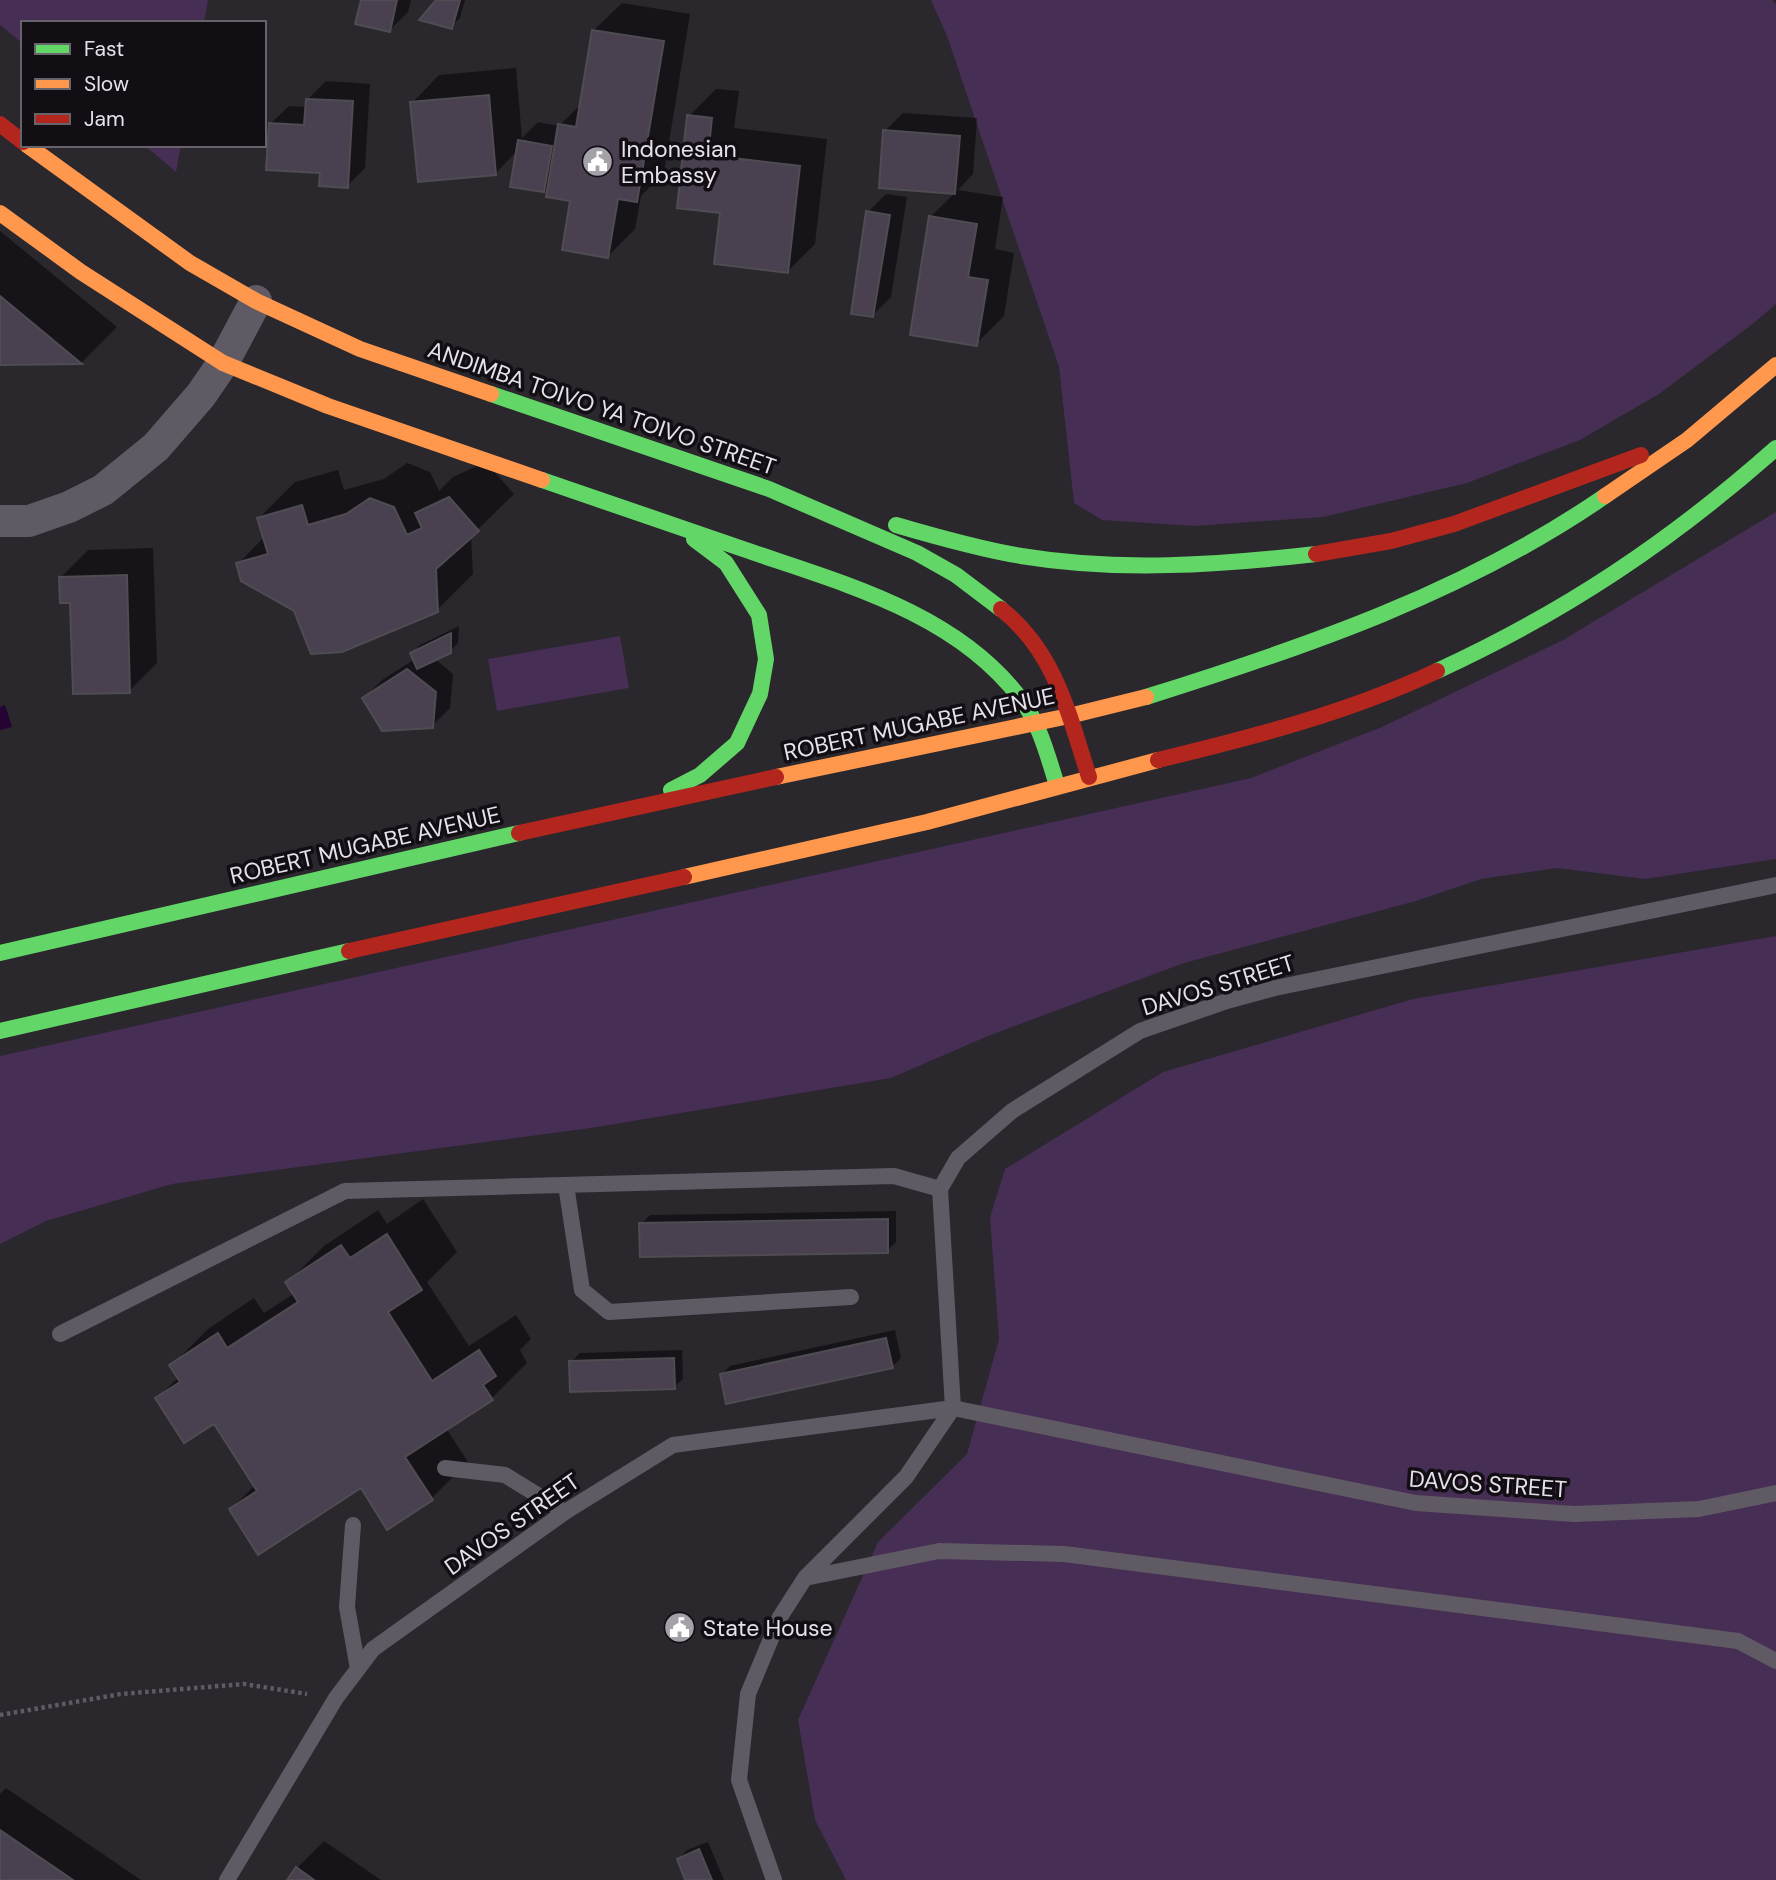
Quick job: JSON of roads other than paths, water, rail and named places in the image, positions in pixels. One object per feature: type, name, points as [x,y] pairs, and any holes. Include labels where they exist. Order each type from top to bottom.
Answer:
[{"type":"main road","points":[[0,124],[21,140]]},
{"type":"main road","name":"ANDIMBA TOIVO YA TOIVO STREET","points":[[30,147],[190,264],[256,301],[360,349],[769,489],[917,553],[956,575],[1016,621],[1051,668],[1062,692],[1089,777]]},
{"type":"main road","points":[[0,213],[82,272],[223,363],[327,406],[868,592],[949,633],[986,661],[1019,696],[1037,722],[1057,785]]},
{"type":"main road","name":"ROBERT MUGABE AVENUE","points":[[0,953],[644,804],[1069,716],[1145,697],[1241,667],[1413,603],[1568,522],[1687,440],[1776,365]]},
{"type":"main road","points":[[769,489],[1004,553],[1077,563],[1224,563],[1377,544],[1427,532],[1479,517],[1588,473],[1687,440]]},
{"type":"main road","points":[[0,1031],[924,822],[1278,729],[1364,702],[1516,635],[1579,598],[1653,550],[1736,485],[1776,448]]},
{"type":"main road","points":[[644,804],[701,775],[737,743],[760,694],[766,659],[759,615],[726,563],[671,523]]},
{"type":"street","points":[[0,520],[29,521],[69,507],[103,490],[156,447],[201,396],[223,363],[256,301]]},
{"type":"lane","name":"DAVOS STREET","points":[[940,1189],[958,1158],[1012,1111],[1140,1031],[1227,1001],[1275,989],[1776,885]]},
{"type":"lane","points":[[60,1334],[345,1191],[894,1176],[940,1189],[953,1408],[906,1477],[805,1578],[780,1617],[748,1694],[740,1780],[774,1880]]},
{"type":"lane","points":[[566,1185],[582,1290],[609,1312],[851,1297]]},
{"type":"lane","name":"DAVOS STREET","points":[[227,1880],[336,1698],[373,1649],[565,1512],[673,1445],[953,1408],[1416,1503],[1574,1514],[1699,1509],[1776,1493]]},
{"type":"lane","points":[[445,1468],[505,1475],[565,1512]]},
{"type":"lane","points":[[353,1525],[347,1606],[358,1669]]},
{"type":"lane","points":[[805,1578],[939,1551],[1064,1554],[1738,1641],[1776,1661]]},
{"type":"place","name":"Indonesian Embassy","points":[[598,162]]},
{"type":"place","name":"State House","points":[[680,1628]]}]
